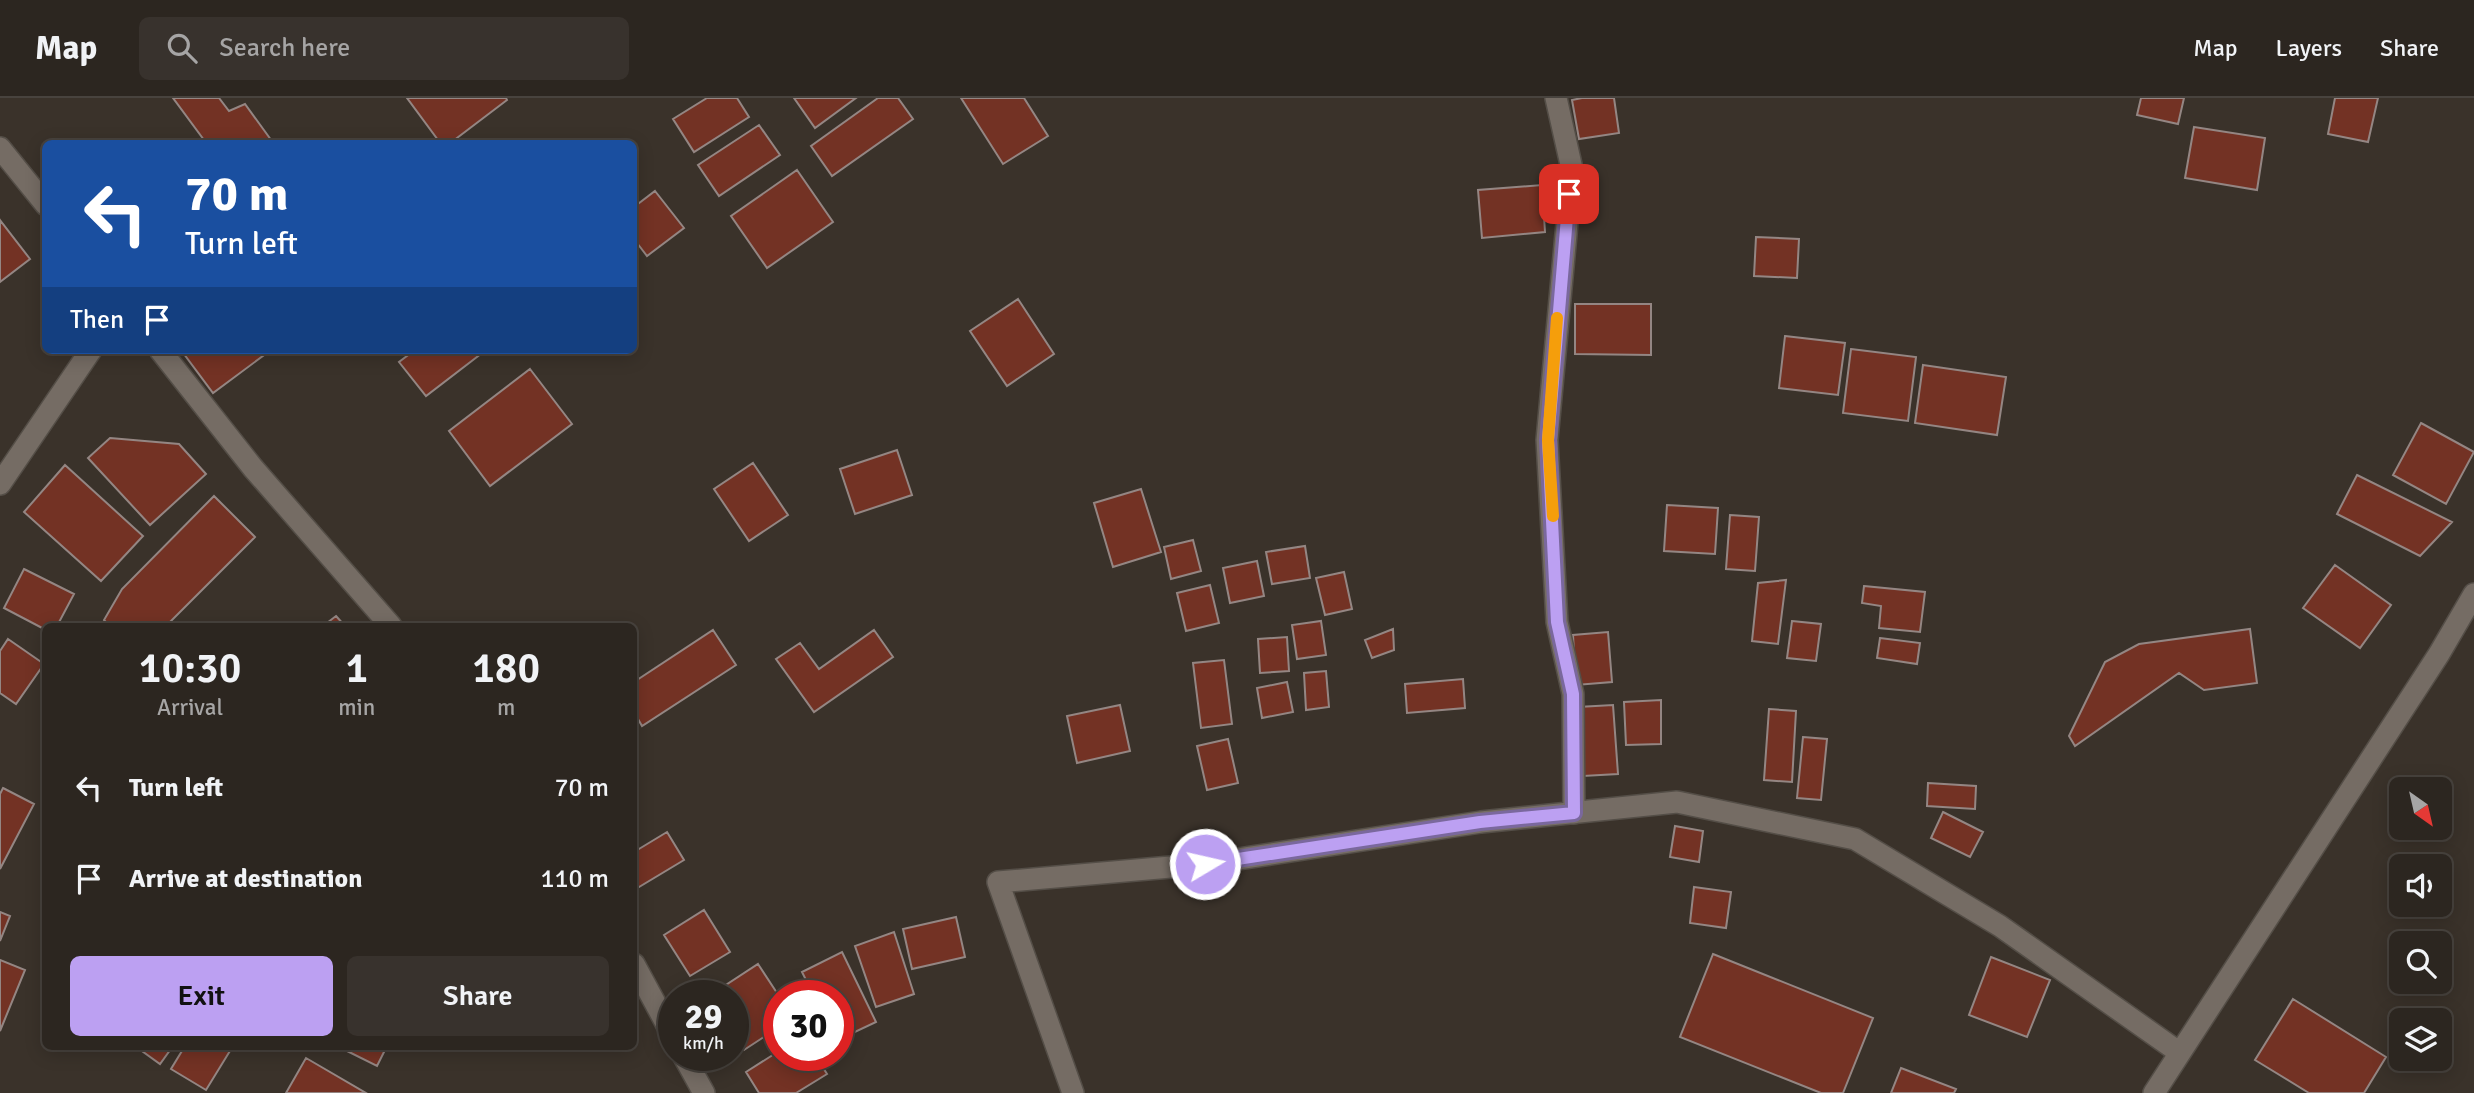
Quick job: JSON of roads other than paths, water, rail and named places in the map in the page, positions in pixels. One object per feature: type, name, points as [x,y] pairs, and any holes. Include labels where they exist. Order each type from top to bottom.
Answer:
[{"type":"street","points":[[1556,98],[1572,169],[1548,440],[1557,622],[1573,694],[1574,813]]},
{"type":"street","points":[[0,148],[42,200]]},
{"type":"street","points":[[0,484],[88,354]]},
{"type":"street","points":[[163,354],[253,468],[388,623]]},
{"type":"street","points":[[2154,1093],[2439,654],[2474,594]]},
{"type":"street","points":[[1073,1093],[998,881],[1205,864],[1480,822],[1677,802],[1855,839],[2000,926],[2180,1052]]},
{"type":"street","points":[[637,970],[658,1008]]},
{"type":"street","points":[[692,1071],[704,1093]]}]
